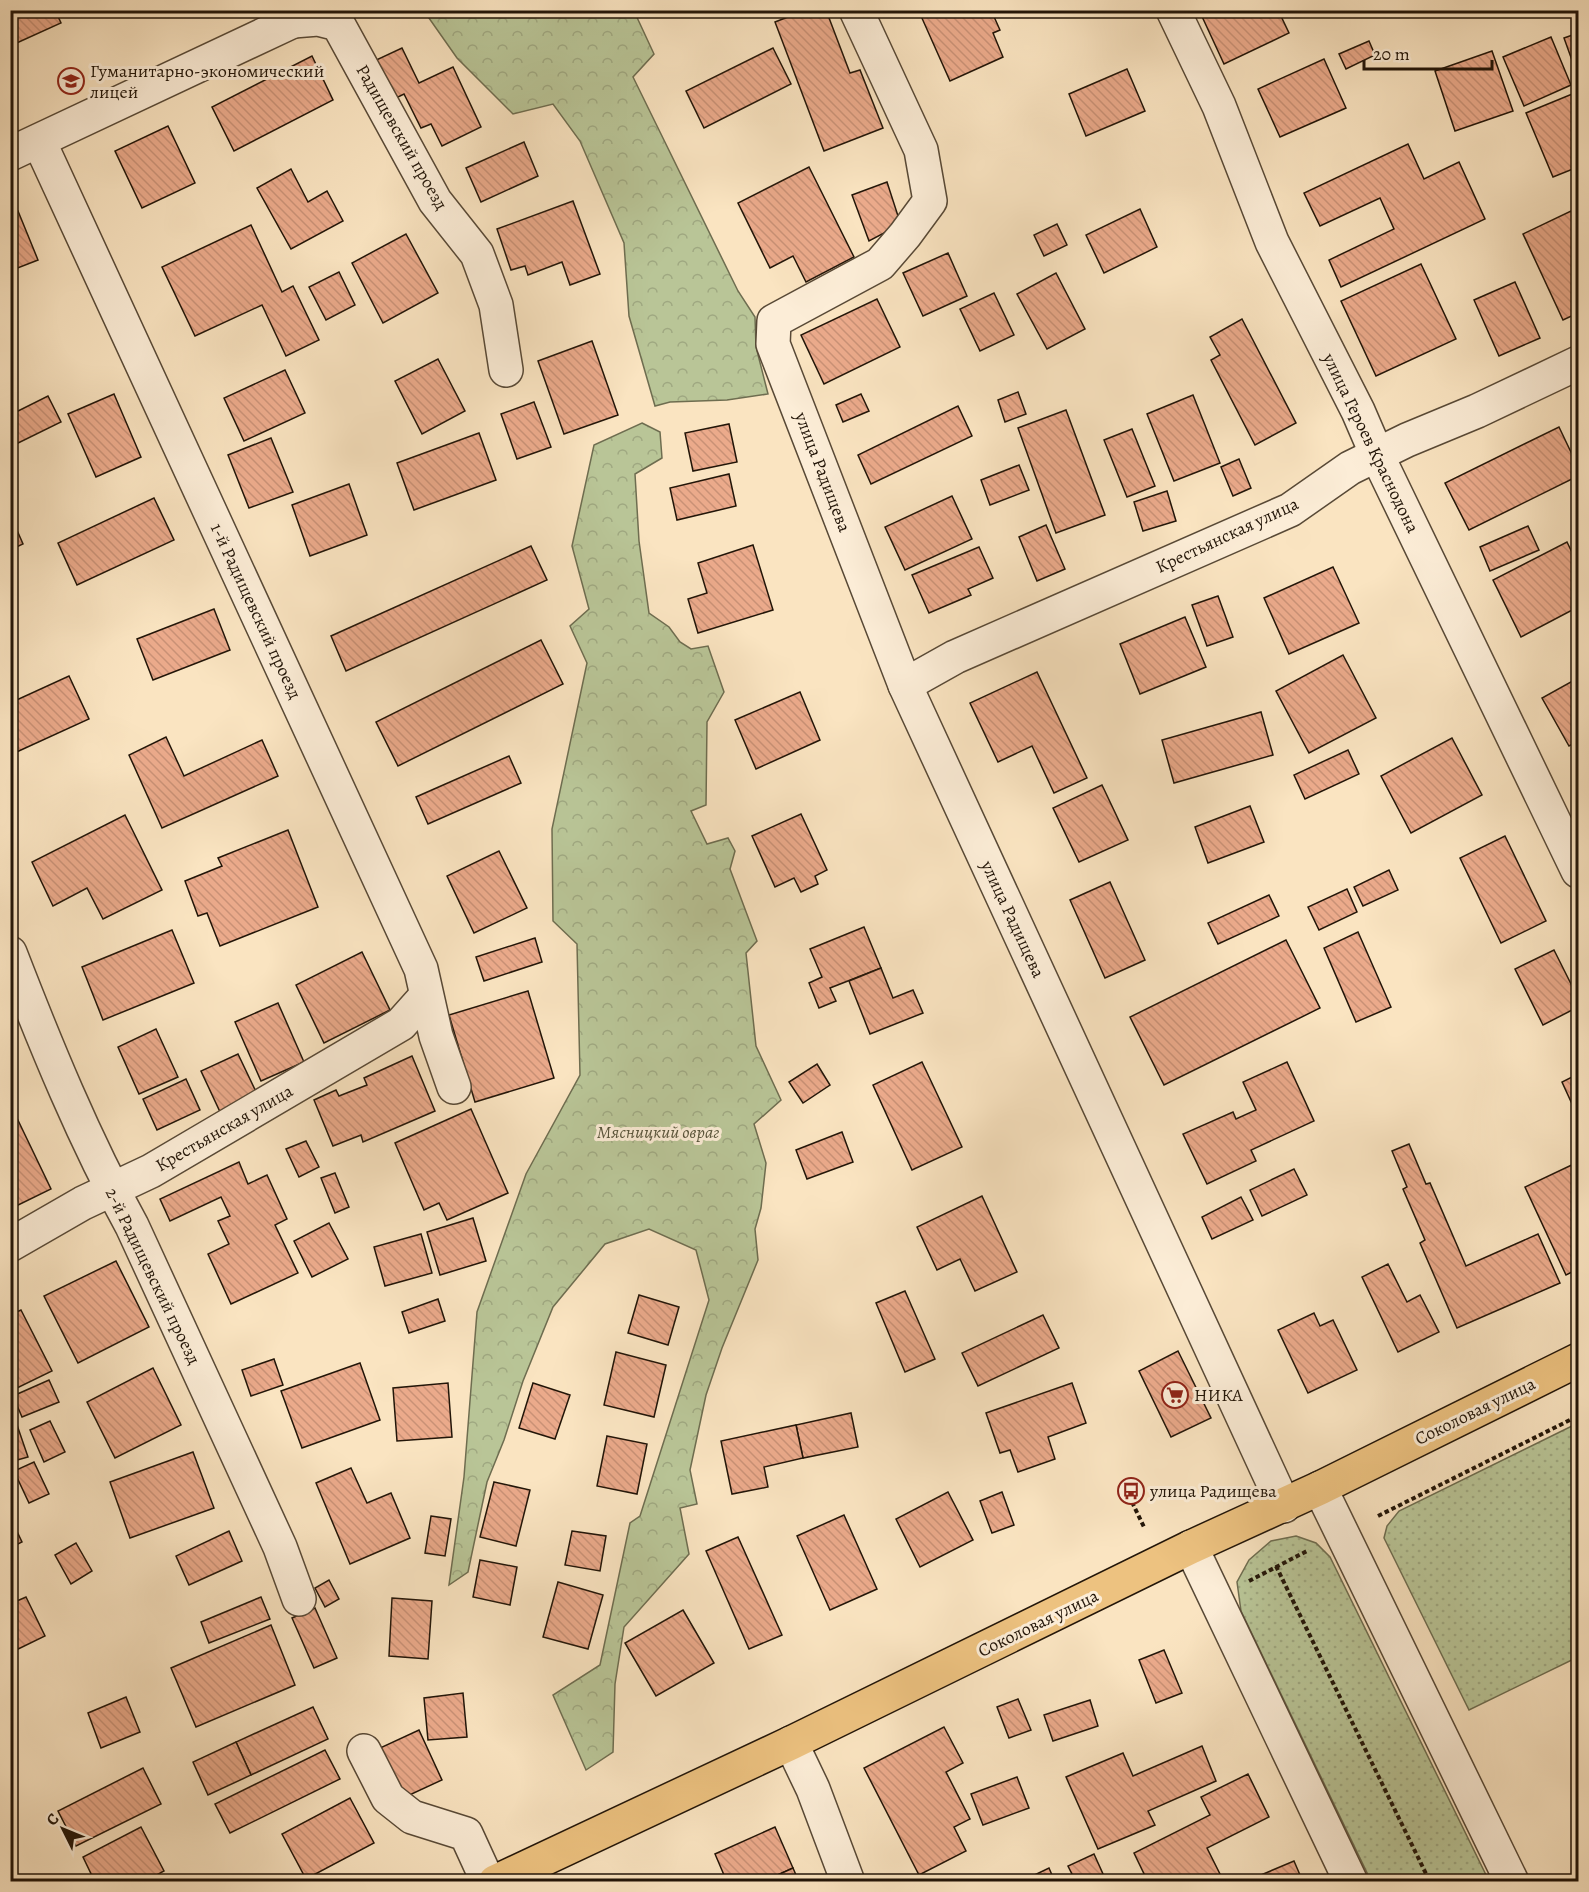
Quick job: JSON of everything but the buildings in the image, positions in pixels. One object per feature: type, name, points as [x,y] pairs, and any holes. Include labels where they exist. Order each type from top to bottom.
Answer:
[{"type":"main road","name":"Соколовая улица","points":[[495,1881],[792,1743],[1191,1547],[1284,1506],[1578,1360]]},
{"type":"street","name":"улица Радищева","points":[[856,10],[921,150],[930,201],[880,264],[774,321],[773,344],[905,685],[1284,1506]]},
{"type":"street","name":"улица Героев Краснодона","points":[[1173,10],[1219,106],[1272,242],[1358,411],[1377,456],[1578,870]]},
{"type":"street","points":[[25,147],[289,16]]},
{"type":"street","name":"Радищевский проезд","points":[[289,16],[338,24],[435,201],[477,254],[496,305],[506,370]]},
{"type":"street","name":"1-й Радищевский проезд","points":[[25,147],[421,969],[436,1036],[454,1087]]},
{"type":"street","name":"Крестьянская улица","points":[[905,685],[955,657],[1290,510],[1350,468],[1578,363]]},
{"type":"street","name":"2-й Радищевский проезд","points":[[10,953],[40,1031],[111,1189],[132,1226],[275,1536],[299,1599]]},
{"type":"street","name":"Крестьянская улица","points":[[10,1245],[111,1189],[151,1171],[401,1024],[426,996]]},
{"type":"street","points":[[1320,1488],[1512,1881]]},
{"type":"street","points":[[1191,1547],[1351,1881]]},
{"type":"street","points":[[792,1743],[813,1789],[848,1881]]},
{"type":"street","points":[[364,1751],[388,1798],[412,1817],[466,1834],[488,1881]]},
{"type":"path","points":[[1216,1600],[1276,1566],[1578,1416]]},
{"type":"path","points":[[1276,1566],[1430,1881]]},
{"type":"green space","points":[[424,11],[634,11],[654,54],[633,77],[738,291],[755,317],[756,347],[768,394],[727,400],[670,402],[655,406],[629,316],[624,243],[580,141],[553,104],[513,114],[457,58]]},
{"type":"green space","name":"Мясницкий овраг","points":[[642,423],[660,432],[662,458],[635,474],[639,541],[649,613],[669,627],[680,642],[691,649],[708,646],[724,692],[707,722],[706,805],[691,811],[707,844],[728,838],[735,851],[730,869],[757,941],[746,953],[756,1046],[781,1100],[754,1124],[766,1163],[761,1208],[755,1229],[758,1260],[722,1348],[706,1395],[690,1470],[697,1504],[680,1508],[689,1554],[624,1627],[615,1684],[613,1752],[586,1770],[553,1695],[600,1665],[630,1523],[640,1516],[709,1300],[696,1250],[649,1229],[605,1244],[553,1307],[523,1381],[504,1440],[487,1482],[468,1572],[449,1585],[464,1477],[477,1312],[526,1174],[580,1075],[577,944],[553,921],[552,829],[587,663],[570,626],[589,609],[572,546],[594,445]]},
{"type":"green space","points":[[1578,1423],[1578,1657],[1469,1710],[1384,1538],[1387,1526],[1399,1511]]},
{"type":"green space","points":[[1296,1536],[1316,1543],[1330,1557],[1489,1881],[1371,1881],[1241,1611],[1237,1582],[1249,1560],[1271,1541]]},
{"type":"place","name":"Гуманитарно-экономический лицей","points":[[71,81]]},
{"type":"place","name":"НИКА","points":[[1175,1395]]},
{"type":"place","name":"улица Радищева","points":[[1131,1491]]}]
